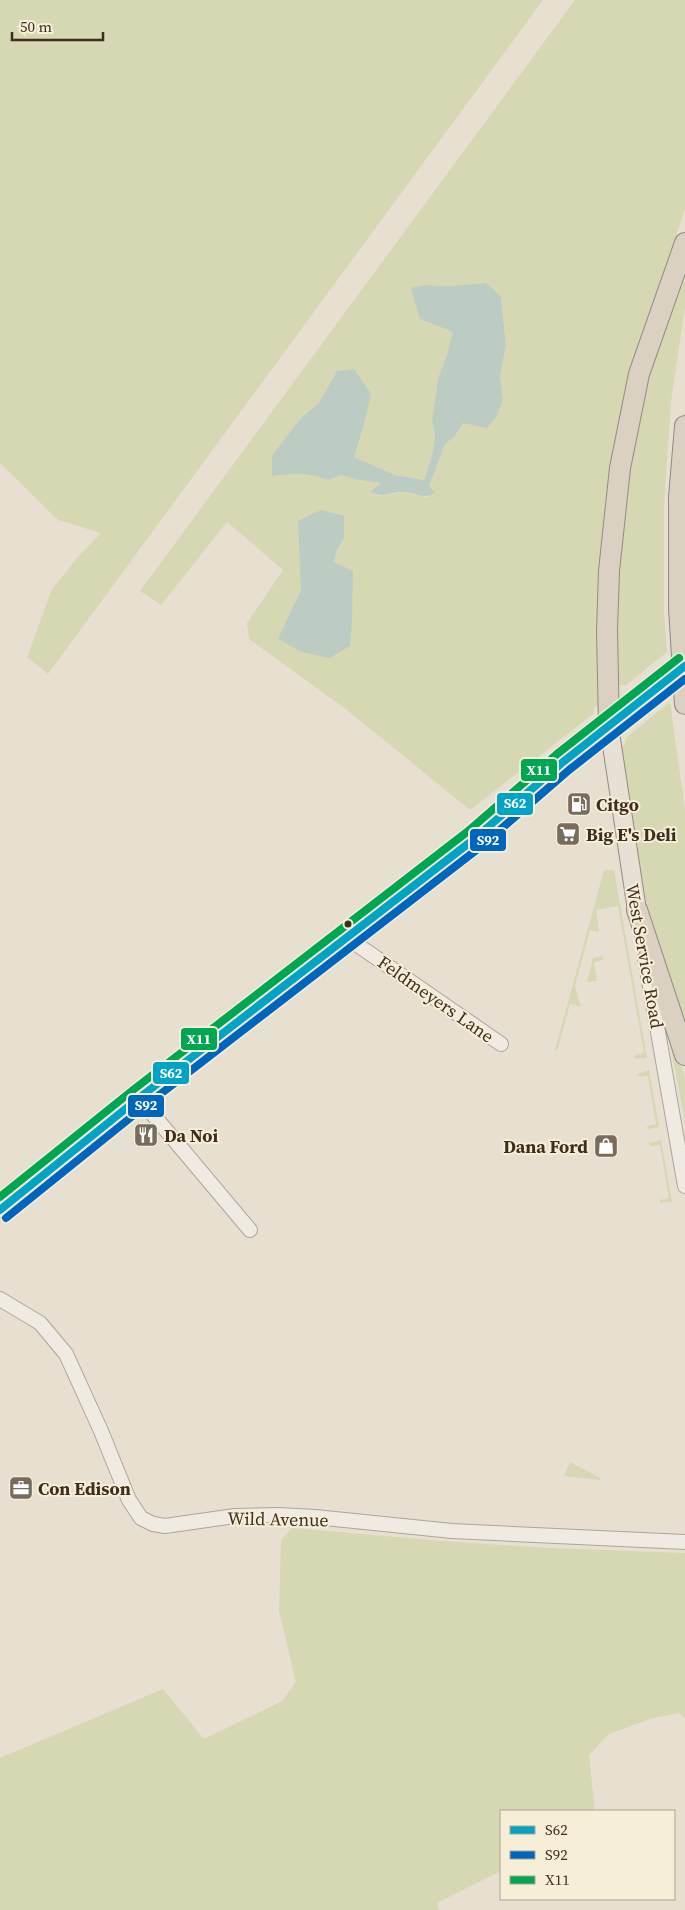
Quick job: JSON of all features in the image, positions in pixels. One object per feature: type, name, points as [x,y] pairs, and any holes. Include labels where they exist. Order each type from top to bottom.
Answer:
[{"type":"highway","points":[[609,726],[607,631],[609,571],[620,468],[639,374],[685,243]]},
{"type":"highway","points":[[685,426],[679,497],[679,608],[685,704]]},
{"type":"highway","points":[[637,910],[685,1055]]},
{"type":"main road","points":[[609,726],[685,666]]},
{"type":"main road","name":"West Service Road","points":[[609,726],[637,910]]},
{"type":"street","points":[[0,1210],[139,1098],[473,840],[563,762],[609,726]]},
{"type":"street","name":"West Service Road","points":[[637,910],[685,1186]]},
{"type":"street","name":"Feldmeyers Lane","points":[[346,937],[501,1044]]},
{"type":"street","points":[[139,1098],[250,1230]]},
{"type":"street","name":"Wild Avenue","points":[[0,1299],[40,1323],[66,1354],[101,1431],[129,1500],[141,1518],[153,1524],[165,1526],[235,1516],[279,1515],[452,1531],[685,1542]]},
{"type":"green space","points":[[0,0],[543,0],[48,674],[27,657],[52,589],[78,557],[101,533],[58,520],[0,463]]},
{"type":"green space","points":[[575,0],[685,0],[685,209],[654,303],[620,423],[602,536],[600,621],[603,702],[594,707],[593,714],[470,810],[347,710],[249,639],[247,623],[283,570],[227,522],[161,605],[140,591]],"holes":[[[426,285],[451,286],[501,297],[506,346],[500,376],[503,399],[463,423],[454,437],[445,444],[429,486],[434,493],[426,497],[404,492],[378,496],[370,492],[381,483],[358,480],[341,475],[328,480],[300,474],[272,475],[300,419],[319,403],[337,371],[363,428],[354,457],[395,475],[424,480],[433,452],[435,437],[432,421],[438,378],[453,332],[420,319]],[[344,538],[337,550],[334,563],[279,639],[301,590]]]},
{"type":"green space","points":[[685,254],[685,307],[671,402],[664,507],[664,613],[667,652],[626,685],[616,685],[617,599],[624,510],[641,396]]},
{"type":"green space","points":[[670,702],[685,810],[685,1029],[647,909],[621,746],[624,745],[627,737]]},
{"type":"green space","points":[[604,870],[614,870],[647,1058],[636,1059],[634,1057],[644,1053],[618,906],[596,910],[599,932],[590,930],[575,986],[581,1007],[570,1004],[557,1051],[555,1050]]},
{"type":"green space","points":[[602,956],[603,960],[594,962],[597,981],[587,982],[593,958]]},
{"type":"green space","points":[[673,1043],[685,1077],[685,1121],[670,1044]]},
{"type":"green space","points":[[649,1070],[659,1127],[648,1129],[647,1126],[656,1124],[648,1076],[640,1077],[637,1074]]},
{"type":"green space","points":[[661,1140],[672,1202],[660,1203],[660,1200],[669,1198],[660,1145],[651,1146],[649,1143]]},
{"type":"green space","points":[[570,1462],[600,1478],[600,1480],[564,1476]]},
{"type":"green space","points":[[292,1528],[550,1548],[685,1553],[685,1718],[679,1713],[653,1718],[609,1734],[589,1755],[595,1810],[500,1810],[500,1872],[437,1903],[439,1910],[0,1910],[0,1758],[163,1689],[204,1739],[282,1701],[296,1682],[279,1611],[281,1540]]},
{"type":"shaded area","points":[[486,283],[501,297],[506,346],[500,376],[503,399],[496,417],[487,428],[463,423],[454,437],[445,444],[429,486],[435,493],[427,496],[404,492],[379,495],[370,492],[381,483],[358,480],[341,475],[328,480],[300,474],[272,476],[272,456],[300,419],[319,403],[337,371],[354,369],[371,394],[354,457],[395,475],[424,480],[433,452],[435,437],[432,421],[438,378],[453,332],[420,319],[411,288],[426,285],[451,286]]},
{"type":"shaded area","points":[[321,510],[344,516],[344,538],[337,550],[334,562],[353,571],[350,646],[329,658],[302,652],[278,639],[301,590],[298,521]]},
{"type":"transit line","name":"X11","points":[[0,1197],[133,1090],[467,832],[557,754],[679,658]]},
{"type":"transit line","name":"S62","points":[[0,1210],[139,1098],[473,840],[563,762],[685,666]]},
{"type":"transit line","name":"S92","points":[[6,1218],[145,1106],[479,848],[569,770],[685,679]]},
{"type":"place","name":"Citgo","points":[[579,804]]},
{"type":"place","name":"Big E's Deli","points":[[568,834]]},
{"type":"place","name":"Da Noi","points":[[146,1135]]},
{"type":"place","name":"Dana Ford","points":[[606,1146]]},
{"type":"place","name":"Con Edison","points":[[21,1488]]}]
